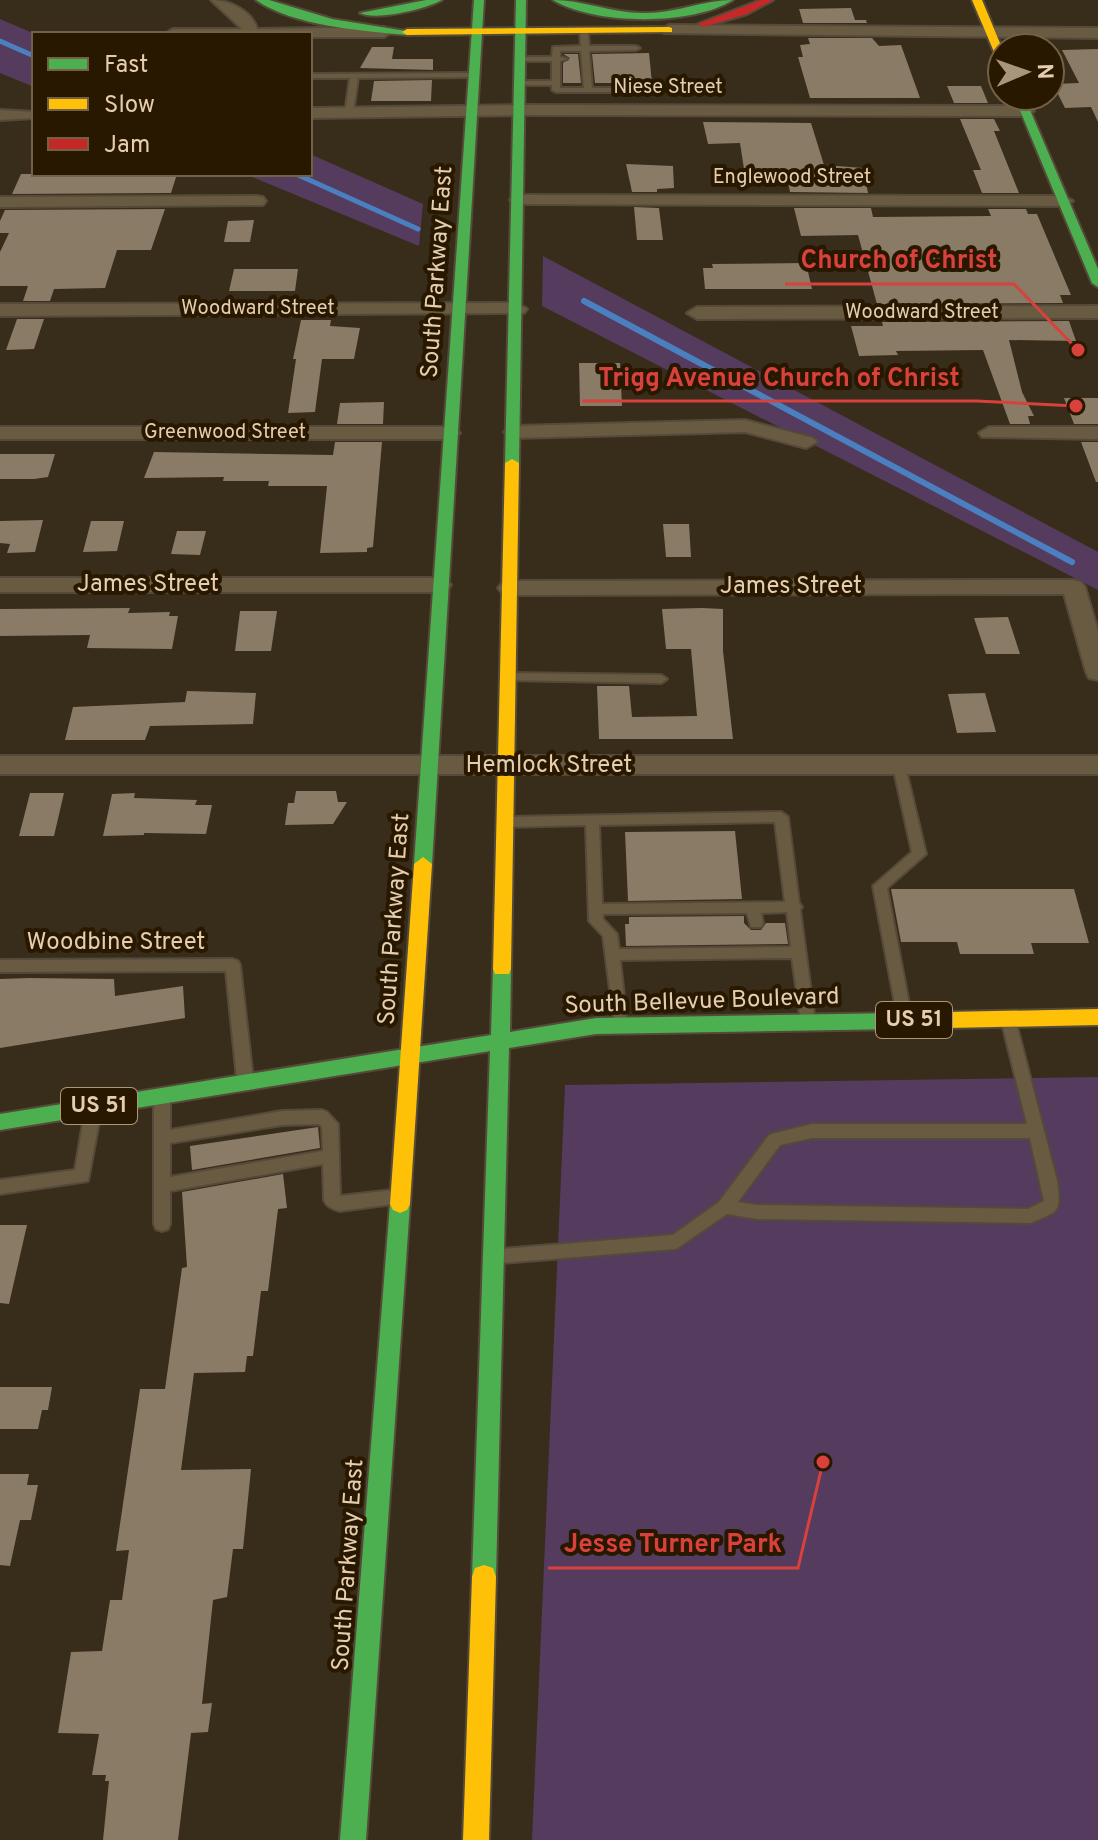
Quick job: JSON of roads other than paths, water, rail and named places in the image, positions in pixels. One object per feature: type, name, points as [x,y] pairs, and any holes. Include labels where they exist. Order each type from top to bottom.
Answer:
[{"type":"main road","points":[[261,0],[314,21],[342,27],[407,32],[520,32],[585,40],[669,30],[731,17],[768,0]]},
{"type":"main road","points":[[298,0],[331,11],[371,13],[396,11],[437,0]]},
{"type":"main road","name":"South Parkway East","points":[[353,1840],[411,1055],[479,0]]},
{"type":"main road","points":[[476,1840],[501,1040],[521,0]]},
{"type":"main road","points":[[558,0],[597,11],[639,15],[691,12],[728,0]]},
{"type":"main road","points":[[977,0],[990,32]]},
{"type":"main road","points":[[1025,112],[1096,275]]},
{"type":"main road","name":"South Bellevue Boulevard","points":[[501,1040],[620,1025],[1098,1017]]},
{"type":"main road","name":"US 51","points":[[0,1122],[501,1040]]},
{"type":"street","points":[[218,0],[249,24],[250,32]]},
{"type":"street","points":[[669,30],[986,33]]},
{"type":"street","points":[[312,33],[407,32]]},
{"type":"street","points":[[1066,33],[1098,33]]},
{"type":"street","name":"Niese Street","points":[[312,113],[986,104]]},
{"type":"street","points":[[0,115],[28,115]]},
{"type":"street","name":"Englewood Street","points":[[519,200],[1064,201]]},
{"type":"street","points":[[0,202],[257,201]]},
{"type":"street","name":"Woodward Street","points":[[0,310],[517,309]]},
{"type":"street","name":"Woodward Street","points":[[697,313],[1098,312]]},
{"type":"street","points":[[514,432],[745,426],[806,442]]},
{"type":"street","name":"Greenwood Street","points":[[0,433],[450,433]]},
{"type":"street","points":[[989,433],[1098,433]]},
{"type":"street","name":"James Street","points":[[0,585],[439,585]]},
{"type":"street","name":"James Street","points":[[510,588],[1073,587],[1098,672]]},
{"type":"street","name":"Hemlock Street","points":[[0,765],[1098,765]]},
{"type":"lane","points":[[585,40],[583,68],[588,90]]},
{"type":"lane","points":[[636,48],[585,40],[556,49],[559,70],[556,90],[647,90]]},
{"type":"lane","points":[[520,59],[559,70]]},
{"type":"lane","points":[[520,83],[559,70]]},
{"type":"lane","points":[[312,76],[475,75]]},
{"type":"lane","points":[[349,113],[354,76]]},
{"type":"lane","points":[[509,677],[661,679]]},
{"type":"lane","points":[[899,766],[919,854],[880,886],[905,1020]]},
{"type":"lane","points":[[505,822],[781,817],[809,1022]]},
{"type":"lane","points":[[592,820],[596,921],[610,934],[620,1025]]},
{"type":"lane","points":[[753,907],[756,923]]},
{"type":"lane","points":[[595,909],[653,916],[686,916],[719,908],[795,907]]},
{"type":"lane","points":[[719,908],[721,924]]},
{"type":"lane","points":[[612,955],[655,951],[800,952]]},
{"type":"lane","name":"Woodbine Street","points":[[0,966],[233,965],[245,1082]]},
{"type":"lane","points":[[725,1207],[757,1212],[1030,1216],[1052,1204],[1008,1019]]},
{"type":"lane","points":[[162,1095],[162,1224]]},
{"type":"lane","points":[[0,1187],[82,1176],[94,1106]]},
{"type":"lane","points":[[162,1138],[205,1137],[322,1117],[330,1124],[332,1200],[340,1204],[400,1195]]},
{"type":"lane","points":[[494,1257],[676,1242],[725,1207],[775,1140],[812,1131],[1036,1131]]},
{"type":"lane","points":[[162,1185],[286,1161],[332,1156]]},
{"type":"waterway","points":[[0,41],[32,55]]},
{"type":"waterway","points":[[300,176],[418,229]]},
{"type":"waterway","points":[[584,301],[1072,562]]},
{"type":"place","name":"Church of Christ","points":[[1078,350]]},
{"type":"place","name":"Trigg Avenue Church of Christ","points":[[1076,406]]},
{"type":"place","name":"Jesse Turner Park","points":[[823,1462]]}]
